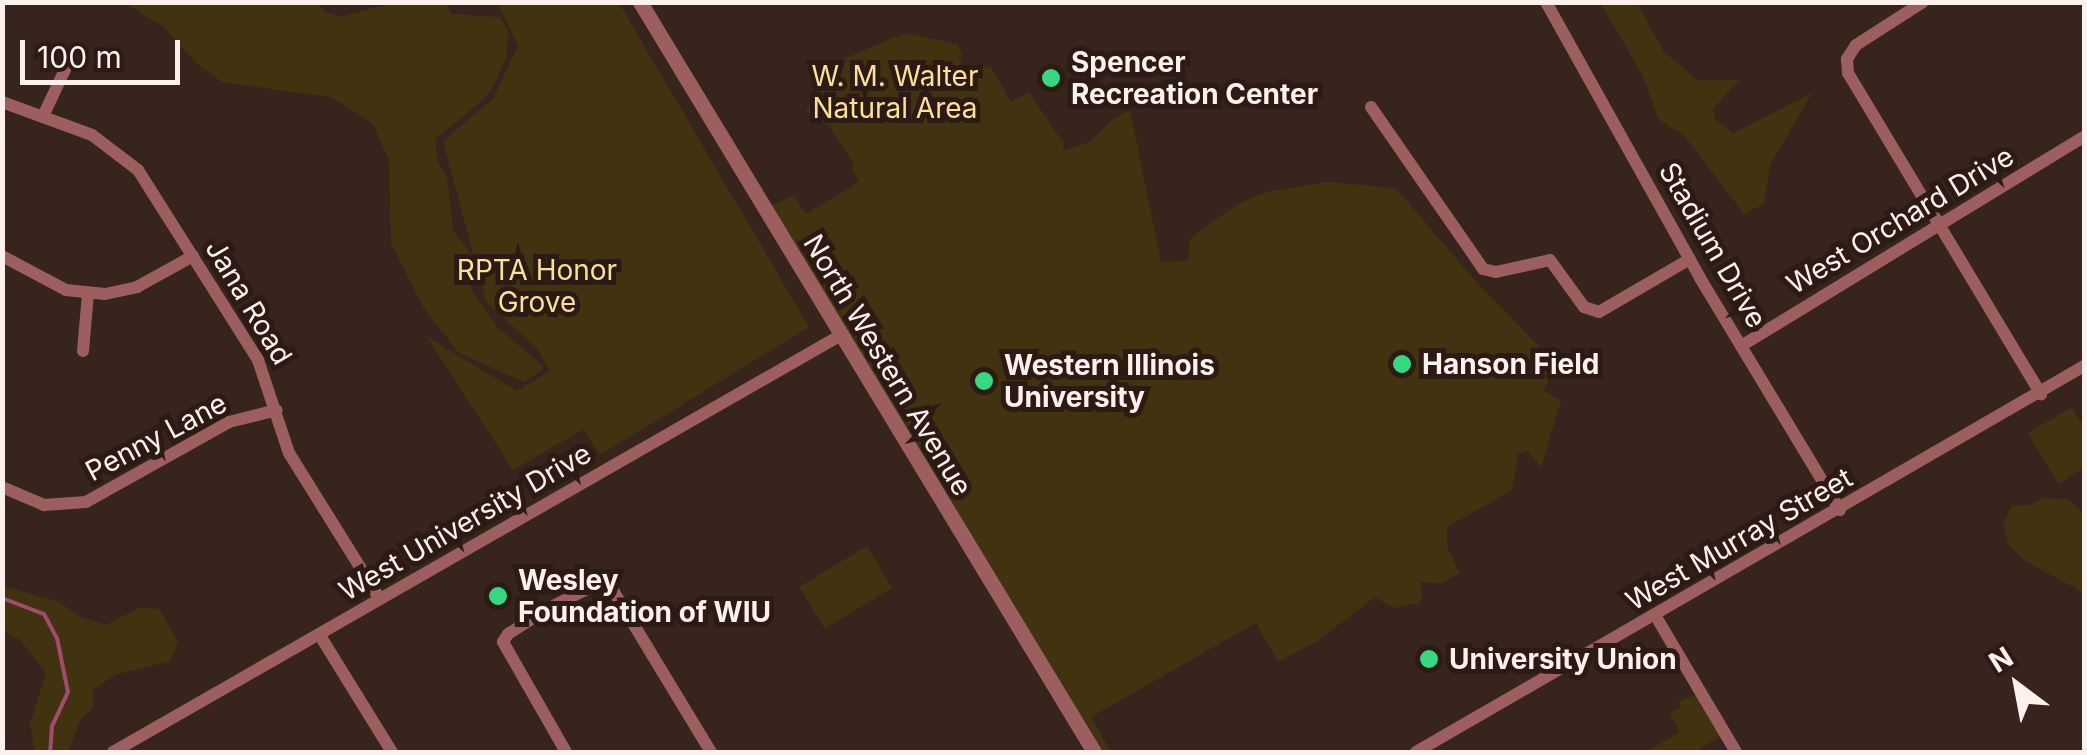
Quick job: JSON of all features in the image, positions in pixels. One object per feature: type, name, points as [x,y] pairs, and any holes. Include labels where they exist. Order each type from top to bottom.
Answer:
[{"type":"street","name":"North Western Avenue","points":[[640,2],[1094,752]]},
{"type":"street","name":"Stadium Drive","points":[[1546,2],[1690,258],[1840,510]]},
{"type":"street","points":[[1923,2],[1860,42],[1848,59],[1850,78],[2041,394]]},
{"type":"street","points":[[44,114],[68,61]]},
{"type":"street","name":"Jana Road","points":[[2,102],[44,114],[92,135],[128,160],[258,360],[296,467],[380,599]]},
{"type":"street","points":[[1372,107],[1483,268],[1496,272],[1550,260],[1584,307],[1600,312],[1690,258]]},
{"type":"street","name":"West Orchard Drive","points":[[1741,346],[2084,137]]},
{"type":"street","points":[[2,256],[48,282],[88,294],[137,287],[193,256]]},
{"type":"street","points":[[83,350],[88,294]]},
{"type":"street","name":"West University Drive","points":[[113,752],[841,335]]},
{"type":"street","name":"West Murray Street","points":[[1416,752],[2084,366]]},
{"type":"street","name":"Penny Lane","points":[[2,486],[44,505],[86,502],[229,422],[277,410]]},
{"type":"street","points":[[566,752],[504,649],[508,634],[588,585],[606,586],[711,752]]},
{"type":"street","points":[[1656,615],[1736,752]]},
{"type":"street","points":[[319,634],[392,752]]},
{"type":"green space","points":[[447,2],[451,14],[500,17],[508,32],[506,58],[494,85],[483,100],[435,139],[438,162],[447,176],[453,231],[472,255],[469,281],[473,293],[498,328],[542,365],[542,370],[524,382],[459,353],[423,307],[391,243],[389,160],[372,123],[331,97],[222,82],[197,64],[164,27],[124,3],[317,3],[325,12],[341,17],[391,3]]},
{"type":"green space","name":"RPTA Honor Grove","points":[[498,3],[619,3],[809,327],[600,455],[584,429],[513,470],[427,337],[517,391],[550,371],[537,349],[486,301],[443,141],[493,99],[518,46]]},
{"type":"green space","points":[[1600,3],[1637,3],[1664,52],[1698,80],[1739,80],[1713,109],[1715,119],[1733,133],[1812,93],[1770,165],[1764,204],[1744,214],[1683,134],[1659,120],[1642,74]]},
{"type":"green space","name":"W. M. Walter Natural Area","points":[[905,33],[957,44],[962,53],[958,80],[982,65],[985,69],[990,66],[1011,102],[1029,92],[1064,144],[1063,151],[1089,142],[1113,119],[1130,110],[1161,262],[1188,261],[1190,240],[1201,230],[1238,204],[1266,192],[1327,182],[1396,188],[1470,275],[1555,363],[1544,391],[1561,400],[1541,467],[1527,451],[1518,454],[1512,490],[1447,527],[1447,546],[1460,573],[1441,583],[1420,582],[1423,595],[1419,603],[1393,608],[1375,597],[1316,642],[1278,662],[1256,623],[1091,717],[1111,752],[1094,752],[765,208],[794,196],[806,214],[859,182],[851,168],[854,164],[829,126],[806,111],[834,63]]},
{"type":"green space","points":[[2072,407],[2084,427],[2084,468],[2058,484],[2028,433]]},
{"type":"green space","points":[[2044,498],[2069,499],[2084,515],[2084,593],[2022,559],[2008,544],[2003,523],[2012,506],[2031,505]]},
{"type":"green space","points":[[867,546],[892,588],[825,629],[799,587]]},
{"type":"green space","points":[[3,586],[59,602],[81,617],[106,625],[141,607],[159,609],[178,642],[170,661],[115,675],[93,690],[93,708],[80,720],[68,752],[35,752],[30,724],[46,673],[20,640],[3,631]]},
{"type":"green space","points":[[1701,693],[1725,734],[1694,752],[1645,752],[1680,732],[1669,714],[1681,707],[1679,701]]},
{"type":"waterway","points":[[2,598],[44,614],[57,638],[68,692],[52,726],[50,752]]},
{"type":"place","name":"Spencer Recreation Center","points":[[1051,78]]},
{"type":"place","name":"Hanson Field","points":[[1402,364]]},
{"type":"place","name":"Western Illinois University","points":[[984,381]]},
{"type":"place","name":"Wesley Foundation of WIU","points":[[498,596]]},
{"type":"place","name":"University Union","points":[[1429,659]]}]
